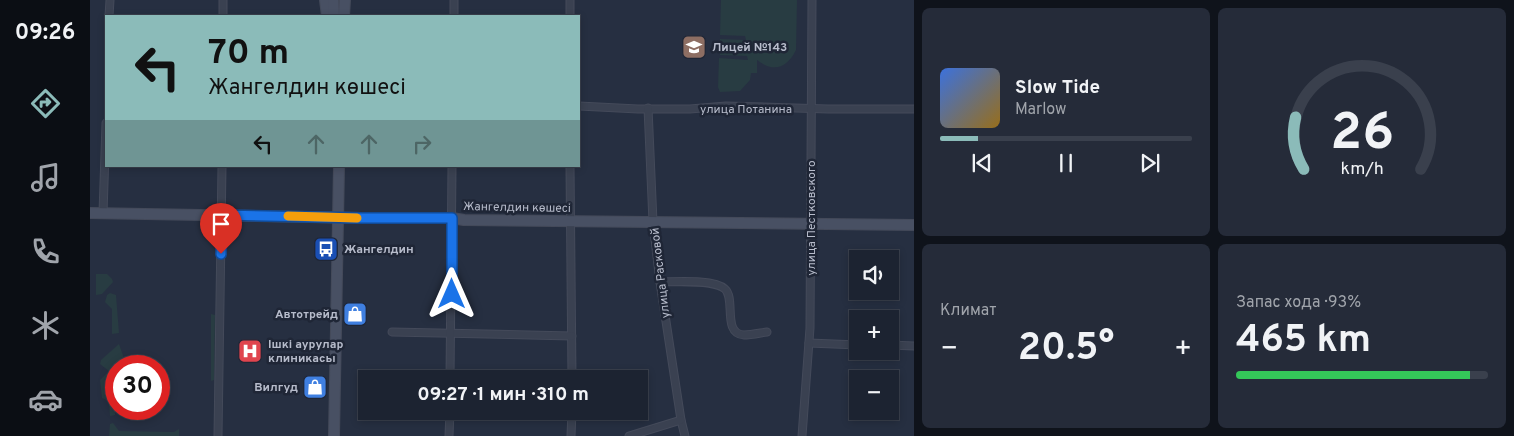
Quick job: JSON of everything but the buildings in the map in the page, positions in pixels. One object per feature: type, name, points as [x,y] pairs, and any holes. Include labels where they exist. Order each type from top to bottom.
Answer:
[{"type":"main road","points":[[325,0],[327,15]]},
{"type":"main road","points":[[333,0],[334,15]]},
{"type":"main road","points":[[344,0],[344,15]]},
{"type":"main road","points":[[334,436],[339,167]]},
{"type":"main road","name":"Жангелдин көшесі","points":[[90,213],[452,218],[464,220],[914,225]]},
{"type":"street","points":[[109,15],[110,0]]},
{"type":"street","points":[[223,0],[223,15]]},
{"type":"street","points":[[454,0],[454,15]]},
{"type":"street","points":[[570,0],[570,15]]},
{"type":"street","name":"улица Пестковского","points":[[802,436],[809,343],[812,0]]},
{"type":"street","name":"улица Потанина","points":[[580,106],[690,109],[726,106],[914,109]]},
{"type":"street","name":"улица Расковой","points":[[648,108],[653,222],[680,420],[685,436]]},
{"type":"street","points":[[103,213],[105,153]]},
{"type":"street","points":[[218,436],[222,167]]},
{"type":"street","points":[[450,370],[452,167]]},
{"type":"street","points":[[570,167],[572,370]]},
{"type":"street","points":[[660,282],[696,282],[718,285],[726,289],[729,296],[731,325],[737,332],[743,335],[767,332]]},
{"type":"street","points":[[392,332],[572,336]]},
{"type":"street","points":[[809,343],[849,345]]},
{"type":"street","points":[[899,345],[914,346]]},
{"type":"street","points":[[449,436],[450,420]]},
{"type":"street","points":[[571,436],[572,420]]},
{"type":"street","points":[[629,436],[680,420]]},
{"type":"shaded area","points":[[721,0],[797,0],[796,50],[788,61],[780,67],[769,66],[757,60],[757,73],[751,73],[750,80],[740,91],[720,92],[718,87],[719,58],[748,60],[747,56],[720,55],[720,39],[746,40],[745,36],[720,35]]},
{"type":"shaded area","points":[[96,274],[107,274],[113,282],[102,294],[96,295]]},
{"type":"shaded area","points":[[110,293],[116,295],[119,333],[112,334],[112,309],[105,302],[107,295]]},
{"type":"shaded area","points":[[211,314],[215,315],[214,380],[211,381]]},
{"type":"shaded area","points":[[119,344],[123,355],[107,355]]},
{"type":"shaded area","points":[[105,356],[105,368],[100,364]]},
{"type":"shaded area","points":[[105,375],[105,399],[102,398],[100,380]]},
{"type":"shaded area","points":[[113,423],[119,431],[174,432],[179,429],[179,436],[109,436],[110,424]]},
{"type":"slow traffic","points":[[288,216],[357,218]]},
{"type":"place","name":"Лицей №143","points":[[694,47]]},
{"type":"place","name":"Жангелдин","points":[[326,249]]},
{"type":"place","name":"Автотрейд","points":[[355,314]]},
{"type":"place","name":"Ішкі аурулар клиникасы","points":[[250,351]]},
{"type":"place","name":"Вилгуд","points":[[315,387]]},
{"type":"route","points":[[221,254],[222,215],[452,218],[452,294]]}]
